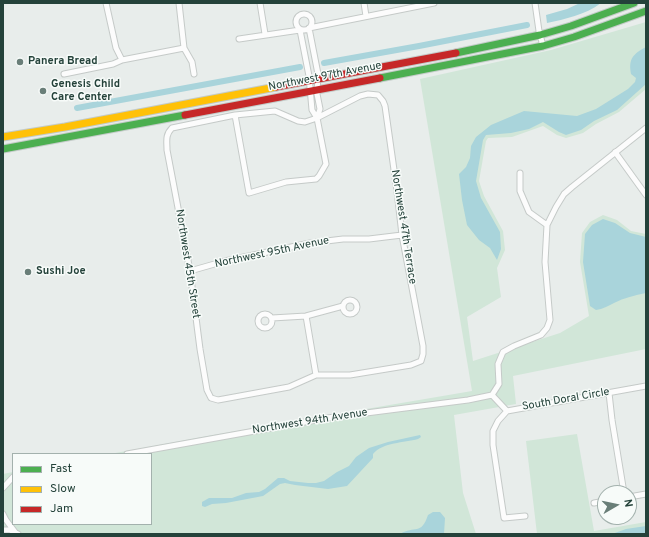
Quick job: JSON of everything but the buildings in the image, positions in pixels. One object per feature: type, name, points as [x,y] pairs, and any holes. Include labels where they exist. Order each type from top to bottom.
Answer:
[{"type":"street","points":[[106,3],[114,32],[116,48],[122,60]]},
{"type":"street","points":[[179,3],[184,48],[192,62],[194,74]]},
{"type":"street","points":[[260,3],[266,34]]},
{"type":"street","points":[[364,3],[366,16]]},
{"type":"street","points":[[239,39],[266,34],[305,30],[366,16],[434,3]]},
{"type":"street","name":"Northwest 97th Avenue","points":[[3,137],[65,127],[415,61],[540,35],[571,26],[634,3]]},
{"type":"street","points":[[535,6],[543,46]]},
{"type":"street","name":"Northwest 97th Avenue","points":[[3,149],[543,46],[574,37],[646,10]]},
{"type":"street","points":[[314,90],[309,81],[300,30],[296,26],[296,20],[299,15],[304,14],[309,16],[312,20],[310,28],[318,79],[314,90],[312,110],[317,118],[326,164],[316,179],[286,182],[249,194],[235,115],[275,111],[298,121],[305,122],[317,118]]},
{"type":"street","points":[[64,74],[113,64],[122,60],[184,48]]},
{"type":"street","name":"Northwest 47th Terrace","points":[[316,375],[350,375],[411,365],[421,361],[423,354],[423,346],[402,234],[385,106],[383,101],[378,95],[368,94],[360,96],[317,118]]},
{"type":"street","name":"Northwest 45th Street","points":[[235,115],[172,128],[166,135],[167,150],[190,271],[207,390],[209,396],[215,400],[289,387],[316,375]]},
{"type":"street","points":[[492,395],[499,384],[498,364],[503,352],[541,335],[547,328],[550,320],[545,262],[547,225],[556,207],[564,194],[614,152],[646,128]]},
{"type":"street","points":[[614,152],[646,195]]},
{"type":"street","points":[[520,173],[520,191],[530,212],[547,225]]},
{"type":"street","name":"Northwest 95th Avenue","points":[[190,271],[225,261],[310,243],[343,239],[369,239],[402,234]]},
{"type":"street","points":[[272,318],[306,316],[343,306]]},
{"type":"street","points":[[306,316],[316,375]]},
{"type":"street","name":"South Doral Circle","points":[[492,395],[507,411],[646,386]]},
{"type":"street","points":[[609,393],[623,485]]},
{"type":"street","name":"Northwest 94th Avenue","points":[[133,453],[327,418],[468,400],[492,395]]},
{"type":"street","points":[[507,411],[498,420],[493,431],[493,445],[500,496],[504,518],[525,516]]},
{"type":"street","points":[[3,488],[12,478]]},
{"type":"street","points":[[3,514],[16,533]]},
{"type":"street","points":[[3,530],[10,530],[16,533]]},
{"type":"green space","points":[[646,22],[646,89],[619,112],[596,124],[583,133],[566,138],[557,135],[543,126],[512,137],[488,138],[486,141],[479,181],[484,196],[503,231],[505,250],[497,268],[501,297],[467,317],[473,361],[560,333],[589,316],[580,262],[582,233],[590,222],[603,215],[617,220],[631,231],[646,234],[646,349],[513,376],[516,404],[454,415],[463,493],[476,534],[3,534],[3,474],[12,472],[12,525],[152,525],[152,453],[115,453],[472,391],[420,79],[551,50]]},
{"type":"green space","points":[[577,434],[594,531],[637,525],[637,524],[646,522],[646,534],[537,534],[526,441]]},
{"type":"water","points":[[580,3],[601,3],[582,14],[547,23],[546,15],[567,9]]},
{"type":"water","points":[[646,47],[646,84],[617,110],[594,121],[581,130],[566,135],[543,122],[529,129],[511,133],[486,135],[483,140],[476,181],[481,198],[500,232],[501,249],[497,260],[490,248],[479,240],[467,225],[462,200],[459,174],[466,167],[470,158],[471,146],[476,137],[491,125],[524,111],[577,116],[596,109],[628,89],[635,82],[636,78],[631,74],[630,64],[632,58]]},
{"type":"water","points":[[603,219],[615,223],[630,233],[646,237],[646,293],[626,298],[596,310],[590,306],[583,262],[585,234],[592,225]]},
{"type":"water","points":[[420,435],[421,437],[418,439],[388,445],[377,450],[373,454],[373,458],[347,486],[328,489],[285,483],[280,484],[263,496],[212,504],[205,507],[202,506],[202,502],[209,498],[232,498],[246,493],[259,492],[278,478],[308,483],[324,481],[349,466],[356,457],[369,448]]},
{"type":"water","points":[[433,512],[440,512],[445,518],[444,534],[400,534],[423,526],[428,515]]},
{"type":"water","points":[[646,526],[646,534],[612,534],[626,529]]},
{"type":"waterway","points":[[324,63],[527,25]]},
{"type":"waterway","points":[[77,108],[300,67]]},
{"type":"traffic: fast","points":[[456,53],[540,35],[571,26],[634,3]]},
{"type":"traffic: fast","points":[[380,78],[543,46],[574,37],[646,11]]},
{"type":"traffic: fast","points":[[3,149],[185,115]]},
{"type":"traffic: slow","points":[[3,137],[65,127],[276,87]]},
{"type":"traffic: jam","points":[[276,87],[456,53]]},
{"type":"traffic: jam","points":[[185,115],[380,78]]},
{"type":"place","name":"Panera Bread","points":[[20,62]]},
{"type":"place","name":"Genesis Child Care Center","points":[[43,91]]},
{"type":"place","name":"Sushi Joe","points":[[28,272]]}]
